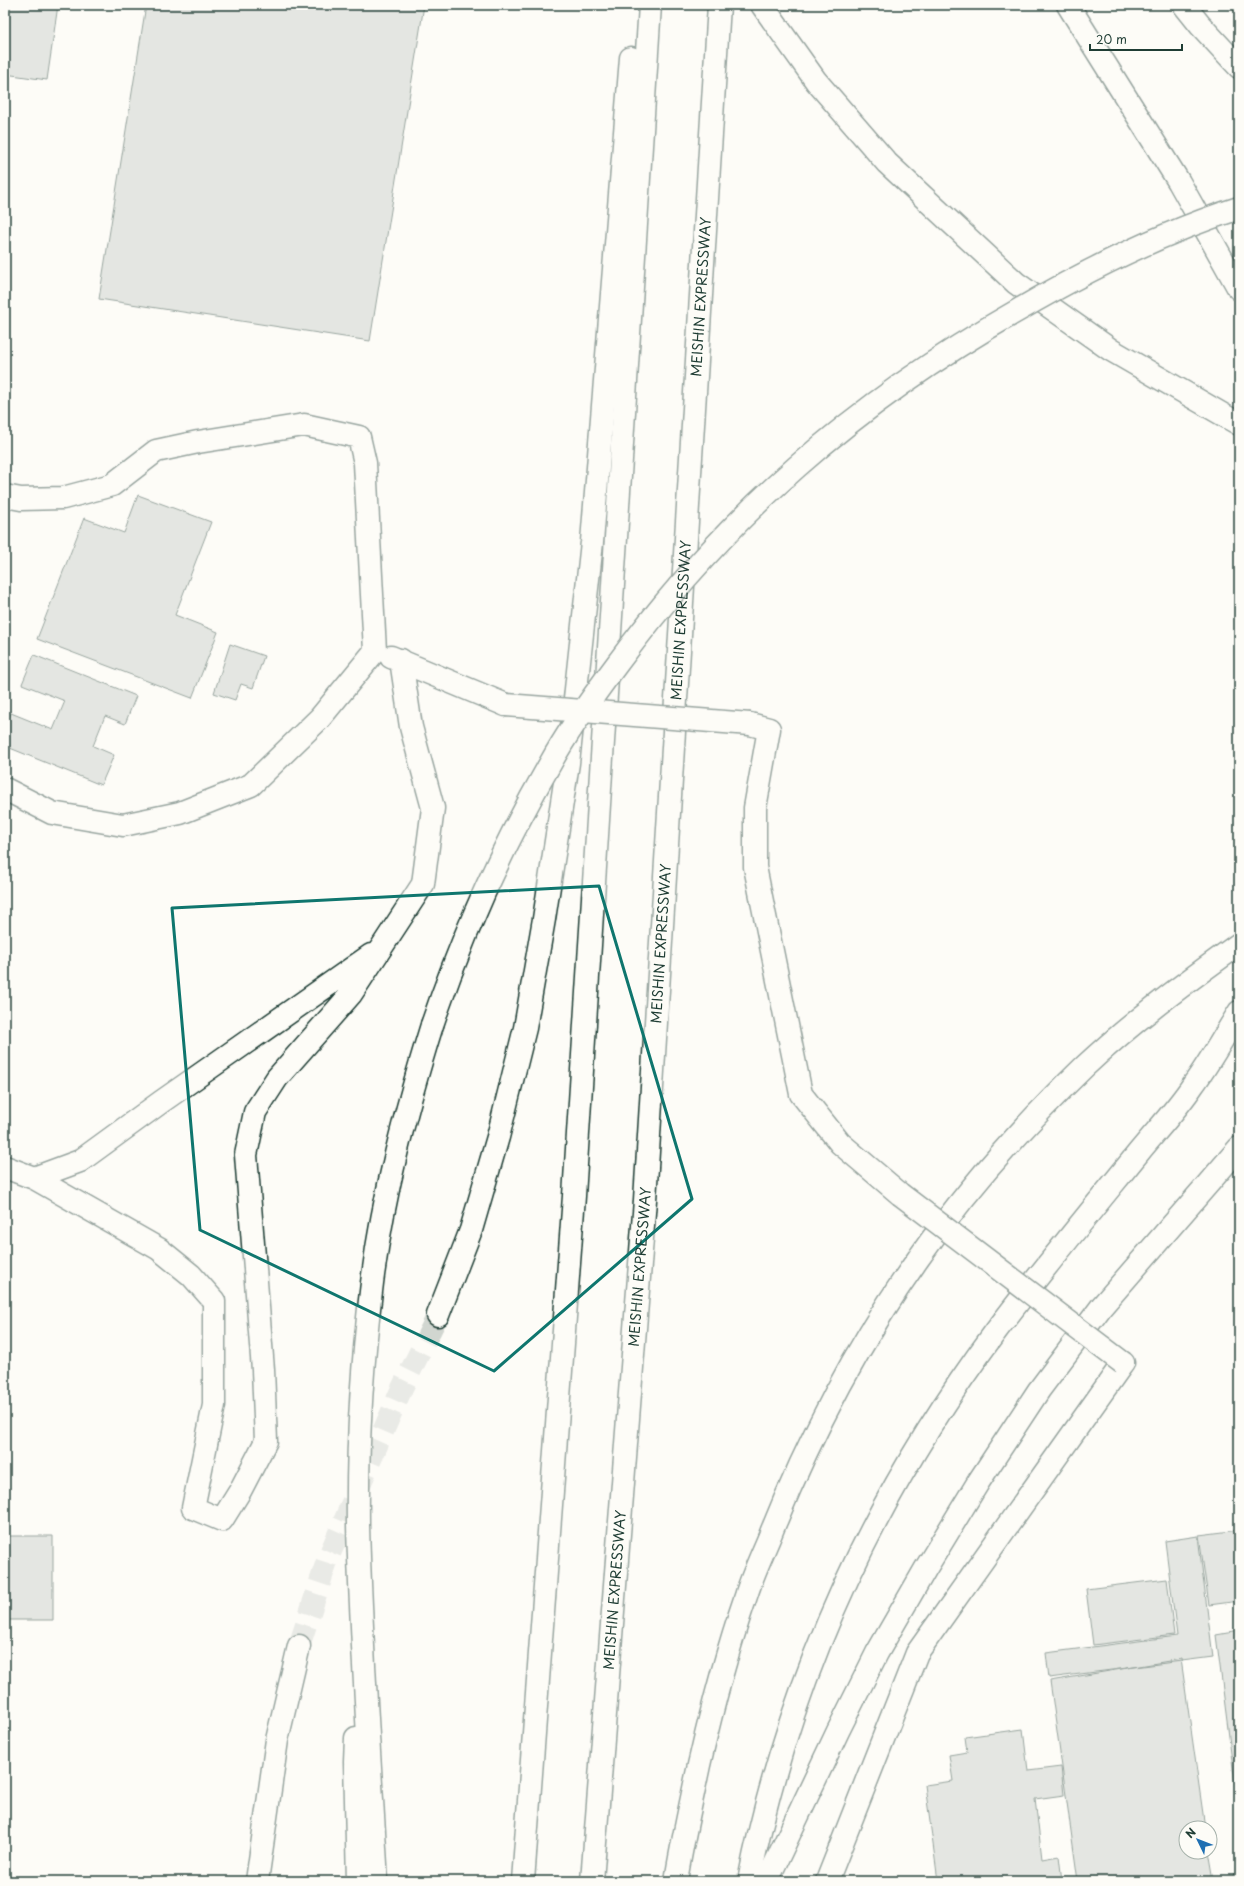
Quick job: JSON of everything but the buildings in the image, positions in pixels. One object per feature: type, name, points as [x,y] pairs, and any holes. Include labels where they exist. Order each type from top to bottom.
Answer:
[{"type":"main road","points":[[438,1315],[471,1230],[498,1137],[525,1028],[563,794],[592,542],[634,21],[637,5]]},
{"type":"main road","points":[[523,1881],[574,1196],[650,5]]},
{"type":"main road","name":"MEISHIN EXPRESSWAY","points":[[592,1881],[645,1200],[719,5]]},
{"type":"main road","points":[[762,5],[816,81],[887,163],[1016,283],[1111,350],[1239,424]]},
{"type":"main road","points":[[1068,5],[1179,182],[1239,289]]},
{"type":"main road","points":[[1184,5],[1200,25],[1239,66]]},
{"type":"main road","points":[[377,1881],[358,1524],[360,1437],[365,1353],[372,1281],[384,1210],[416,1076],[449,976],[477,907],[508,841],[551,761],[596,693],[648,622],[710,550],[768,491],[832,435],[904,380],[984,330],[1064,283],[1148,243],[1239,208]]},
{"type":"main road","points":[[5,496],[21,499],[63,498],[112,485],[156,452],[198,442],[304,426],[359,437],[366,464],[375,651],[320,718],[251,785],[180,812],[123,825],[52,813],[5,790]]},
{"type":"main road","points":[[375,651],[401,660],[506,705],[750,724],[769,729],[755,808],[755,867],[802,1094],[840,1143],[900,1194],[1123,1363],[918,1653],[827,1881]]},
{"type":"main road","points":[[5,1167],[34,1178],[159,1249],[191,1275],[214,1301],[214,1405],[193,1508],[222,1520],[240,1491],[266,1441],[246,1155],[255,1112],[277,1078],[351,994],[423,884],[434,808],[411,727],[401,660]]},
{"type":"main road","points":[[676,1881],[682,1841],[713,1706],[746,1594],[789,1486],[836,1392],[878,1319],[917,1259],[968,1192],[1027,1125],[1086,1066],[1148,1012],[1239,944]]},
{"type":"main road","points":[[34,1178],[80,1161],[161,1102],[379,950]]},
{"type":"main road","points":[[749,1881],[768,1797],[784,1739],[801,1689],[824,1630],[855,1560],[892,1492],[944,1405],[996,1331],[1193,1086],[1239,1012]]},
{"type":"main road","points":[[767,1881],[838,1731],[877,1653],[926,1568],[979,1481],[1039,1390],[1102,1306],[1239,1148]]},
{"type":"main road","points":[[358,1881],[355,1761],[362,1605]]},
{"type":"main road","points":[[257,1881],[277,1740],[299,1646]]},
{"type":"highlighted area","points":[[599,886],[692,1199],[494,1371],[200,1230],[172,908]]},
{"type":"tunnel","points":[[299,1646],[328,1558],[402,1388],[438,1315]]}]
